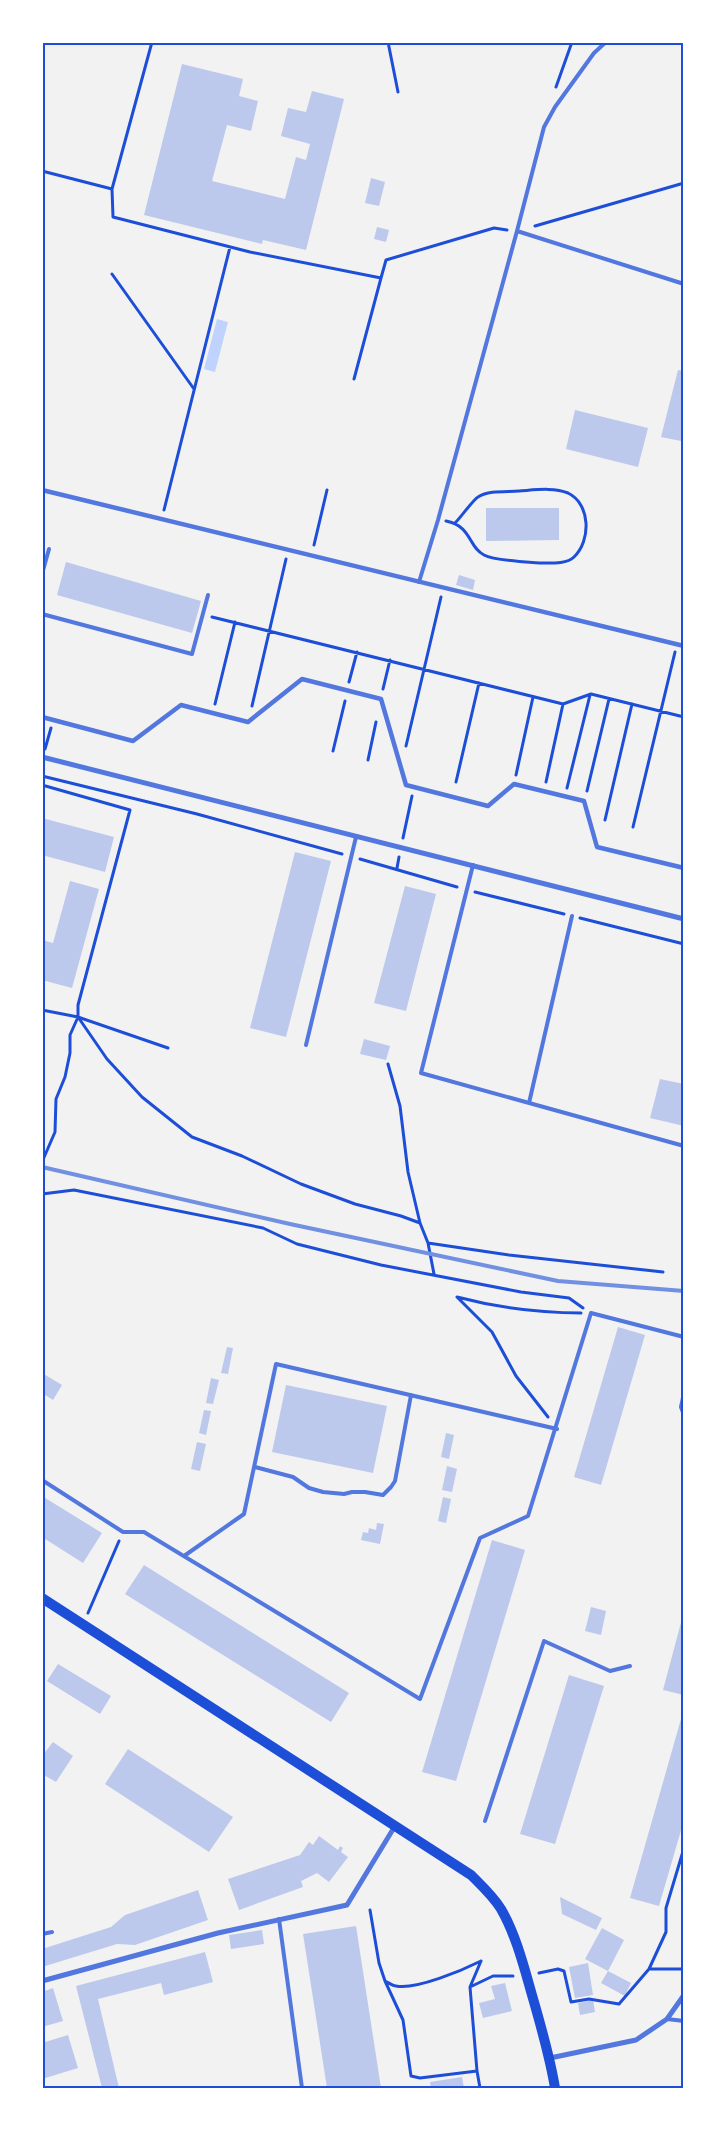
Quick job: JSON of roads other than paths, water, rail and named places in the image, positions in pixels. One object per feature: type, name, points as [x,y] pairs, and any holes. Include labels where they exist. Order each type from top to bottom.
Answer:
[{"type":"main road","points":[[42,1598],[471,1875],[485,1888],[500,1909],[513,1935],[527,1975],[550,2058],[555,2088]]},
{"type":"street","points":[[42,490],[311,557],[684,646]]},
{"type":"street","points":[[42,717],[133,741],[181,705],[248,722],[302,679],[381,699],[406,785],[488,806],[514,784],[584,801],[597,847],[684,868]]},
{"type":"street","points":[[42,757],[684,919]]},
{"type":"street","points":[[42,1981],[218,1933],[347,1906],[396,1826]]},
{"type":"street","points":[[550,2058],[636,2040],[667,2018],[684,1995]]},
{"type":"lane","points":[[419,582],[438,520],[544,127],[555,108],[594,53],[606,42]]},
{"type":"lane","points":[[517,231],[684,284]]},
{"type":"lane","points":[[42,574],[49,549]]},
{"type":"lane","points":[[42,614],[192,654],[208,595]]},
{"type":"lane","points":[[306,1045],[356,836]]},
{"type":"lane","points":[[473,865],[421,1073],[684,1146]]},
{"type":"lane","points":[[529,1103],[572,916]]},
{"type":"lane","points":[[42,1480],[123,1532],[144,1532],[420,1699],[480,1538],[528,1516],[557,1428],[591,1313],[684,1337]]},
{"type":"lane","points":[[184,1556],[244,1514],[276,1364],[557,1428]]},
{"type":"lane","points":[[684,1393],[681,1407],[684,1415]]},
{"type":"lane","points":[[255,1467],[292,1477],[309,1488],[323,1492],[344,1494],[365,1492],[383,1495],[391,1488],[394,1482],[411,1395]]},
{"type":"lane","points":[[485,1821],[544,1641],[610,1671],[630,1666]]},
{"type":"lane","points":[[279,1919],[302,2088]]},
{"type":"lane","points":[[42,1934],[52,1932]]},
{"type":"lane","points":[[667,2018],[684,2021]]},
{"type":"water","points":[[217,319],[228,322],[215,372],[204,369]]},
{"type":"railway","points":[[42,1167],[290,1224],[558,1281],[684,1291]]}]
